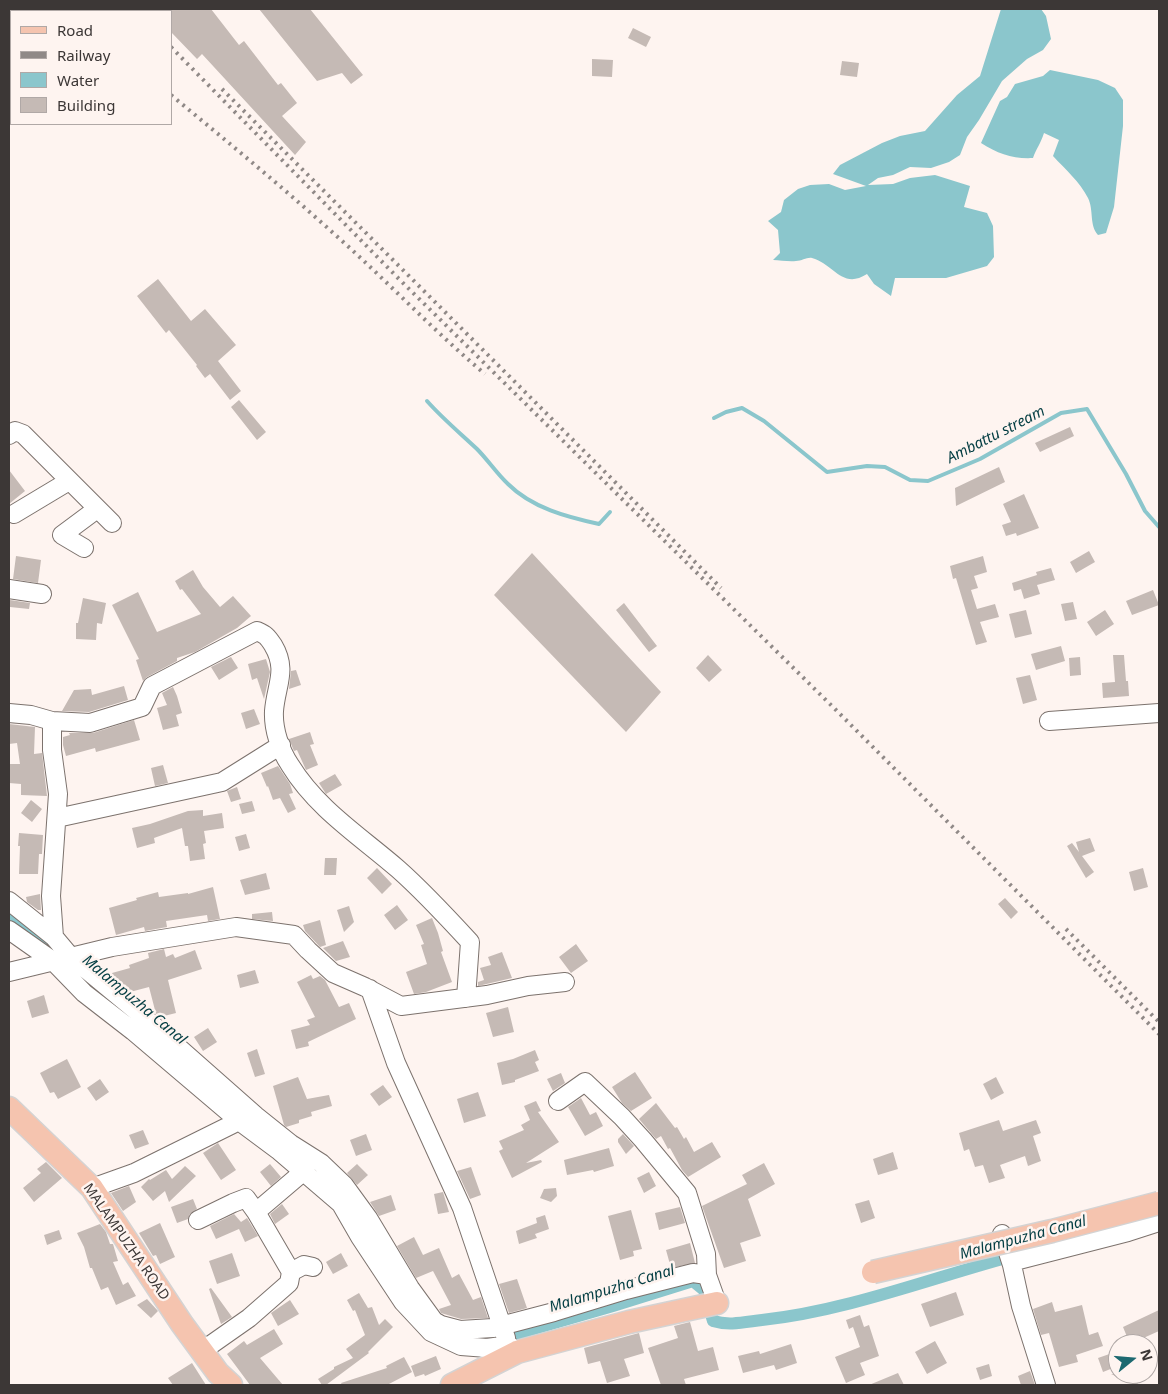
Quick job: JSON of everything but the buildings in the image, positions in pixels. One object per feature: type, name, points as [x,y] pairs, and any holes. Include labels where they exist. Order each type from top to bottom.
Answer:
[{"type":"main road","name":"MALAMPUZHA ROAD","points":[[10,1112],[92,1188],[202,1351],[218,1373],[231,1385]]},
{"type":"main road","points":[[873,1272],[1052,1231],[1159,1203]]},
{"type":"main road","points":[[454,1385],[513,1349],[709,1304]]},
{"type":"street","points":[[9,435],[15,432],[24,434],[112,523]]},
{"type":"street","points":[[14,514],[69,481]]},
{"type":"street","points":[[84,548],[62,536],[97,509]]},
{"type":"street","points":[[9,589],[42,594]]},
{"type":"street","points":[[9,713],[31,715],[52,721],[90,723],[142,707],[152,686],[256,631],[267,636],[279,655],[282,670],[274,712],[276,732],[289,764],[312,796],[419,888],[470,942],[466,998]]},
{"type":"street","points":[[1049,721],[1159,713]]},
{"type":"street","points":[[52,721],[52,750],[58,794],[52,896],[54,936],[61,959],[84,993],[244,1115],[321,1163],[344,1185],[368,1218],[410,1288],[434,1321],[460,1330],[501,1327],[686,1274],[707,1275]]},
{"type":"street","points":[[57,818],[222,782],[281,745]]},
{"type":"street","points":[[9,901],[54,936]]},
{"type":"street","points":[[9,972],[112,947],[236,928],[294,935],[334,973],[370,989],[401,1006],[487,995],[528,986],[565,982]]},
{"type":"street","points":[[9,930],[15,936],[61,959]]},
{"type":"street","points":[[370,989],[396,1063],[462,1208],[501,1327],[513,1349]]},
{"type":"street","points":[[558,1101],[585,1082],[643,1140],[686,1193],[706,1254],[709,1304]]},
{"type":"street","points":[[244,1115],[278,1150],[341,1204],[360,1237],[403,1302],[431,1332],[461,1346],[513,1349]]},
{"type":"street","points":[[92,1188],[134,1173],[244,1115]]},
{"type":"street","points":[[256,1212],[303,1172]]},
{"type":"street","points":[[198,1220],[233,1202],[246,1198],[291,1272],[289,1282],[249,1318],[202,1351]]},
{"type":"street","points":[[1046,1385],[1021,1306],[1008,1253],[1128,1232],[1159,1222]]},
{"type":"street","points":[[291,1272],[304,1265],[313,1267]]},
{"type":"water","points":[[1001,9],[1041,9],[1046,16],[1051,39],[1043,50],[1027,59],[1002,81],[967,137],[960,155],[949,162],[931,168],[910,167],[893,175],[878,178],[868,185],[893,184],[910,178],[935,175],[970,186],[964,207],[987,213],[993,226],[994,257],[987,266],[946,278],[895,278],[891,296],[874,284],[867,274],[858,278],[844,278],[820,261],[812,258],[793,261],[773,260],[780,253],[778,230],[768,221],[781,212],[784,200],[798,189],[810,185],[829,184],[845,190],[866,186],[833,174],[840,165],[882,143],[900,136],[925,131],[957,95],[980,76]]},
{"type":"water","points":[[1050,70],[1098,80],[1115,88],[1123,100],[1123,126],[1114,207],[1106,233],[1098,235],[1095,231],[1090,203],[1085,192],[1053,156],[1059,140],[1044,133],[1033,158],[1019,158],[1006,155],[981,143],[1000,101],[1007,97],[1015,84],[1043,76]]},
{"type":"waterway","points":[[427,401],[477,449],[504,480],[528,499],[562,515],[599,524],[610,512]]},
{"type":"waterway","name":"Ambattu stream","points":[[714,418],[726,412],[742,408],[764,421],[827,472],[867,466],[885,467],[910,480],[928,481],[980,459],[1061,413],[1087,409],[1126,474],[1145,511],[1159,527]]},
{"type":"waterway","name":"Malampuzha Canal","points":[[9,915],[49,949]]},
{"type":"waterway","name":"Malampuzha Canal","points":[[69,967],[142,1028]]},
{"type":"waterway","name":"Malampuzha Canal","points":[[499,1339],[693,1281],[704,1290],[713,1321],[737,1323],[794,1316],[826,1309],[1017,1255]]},
{"type":"railway","points":[[172,48],[398,278],[835,709],[1159,1034]]},
{"type":"railway","points":[[222,89],[721,588]]},
{"type":"railway","points":[[172,96],[320,221],[448,342],[485,374]]},
{"type":"railway","points":[[1066,929],[1159,1022]]}]
